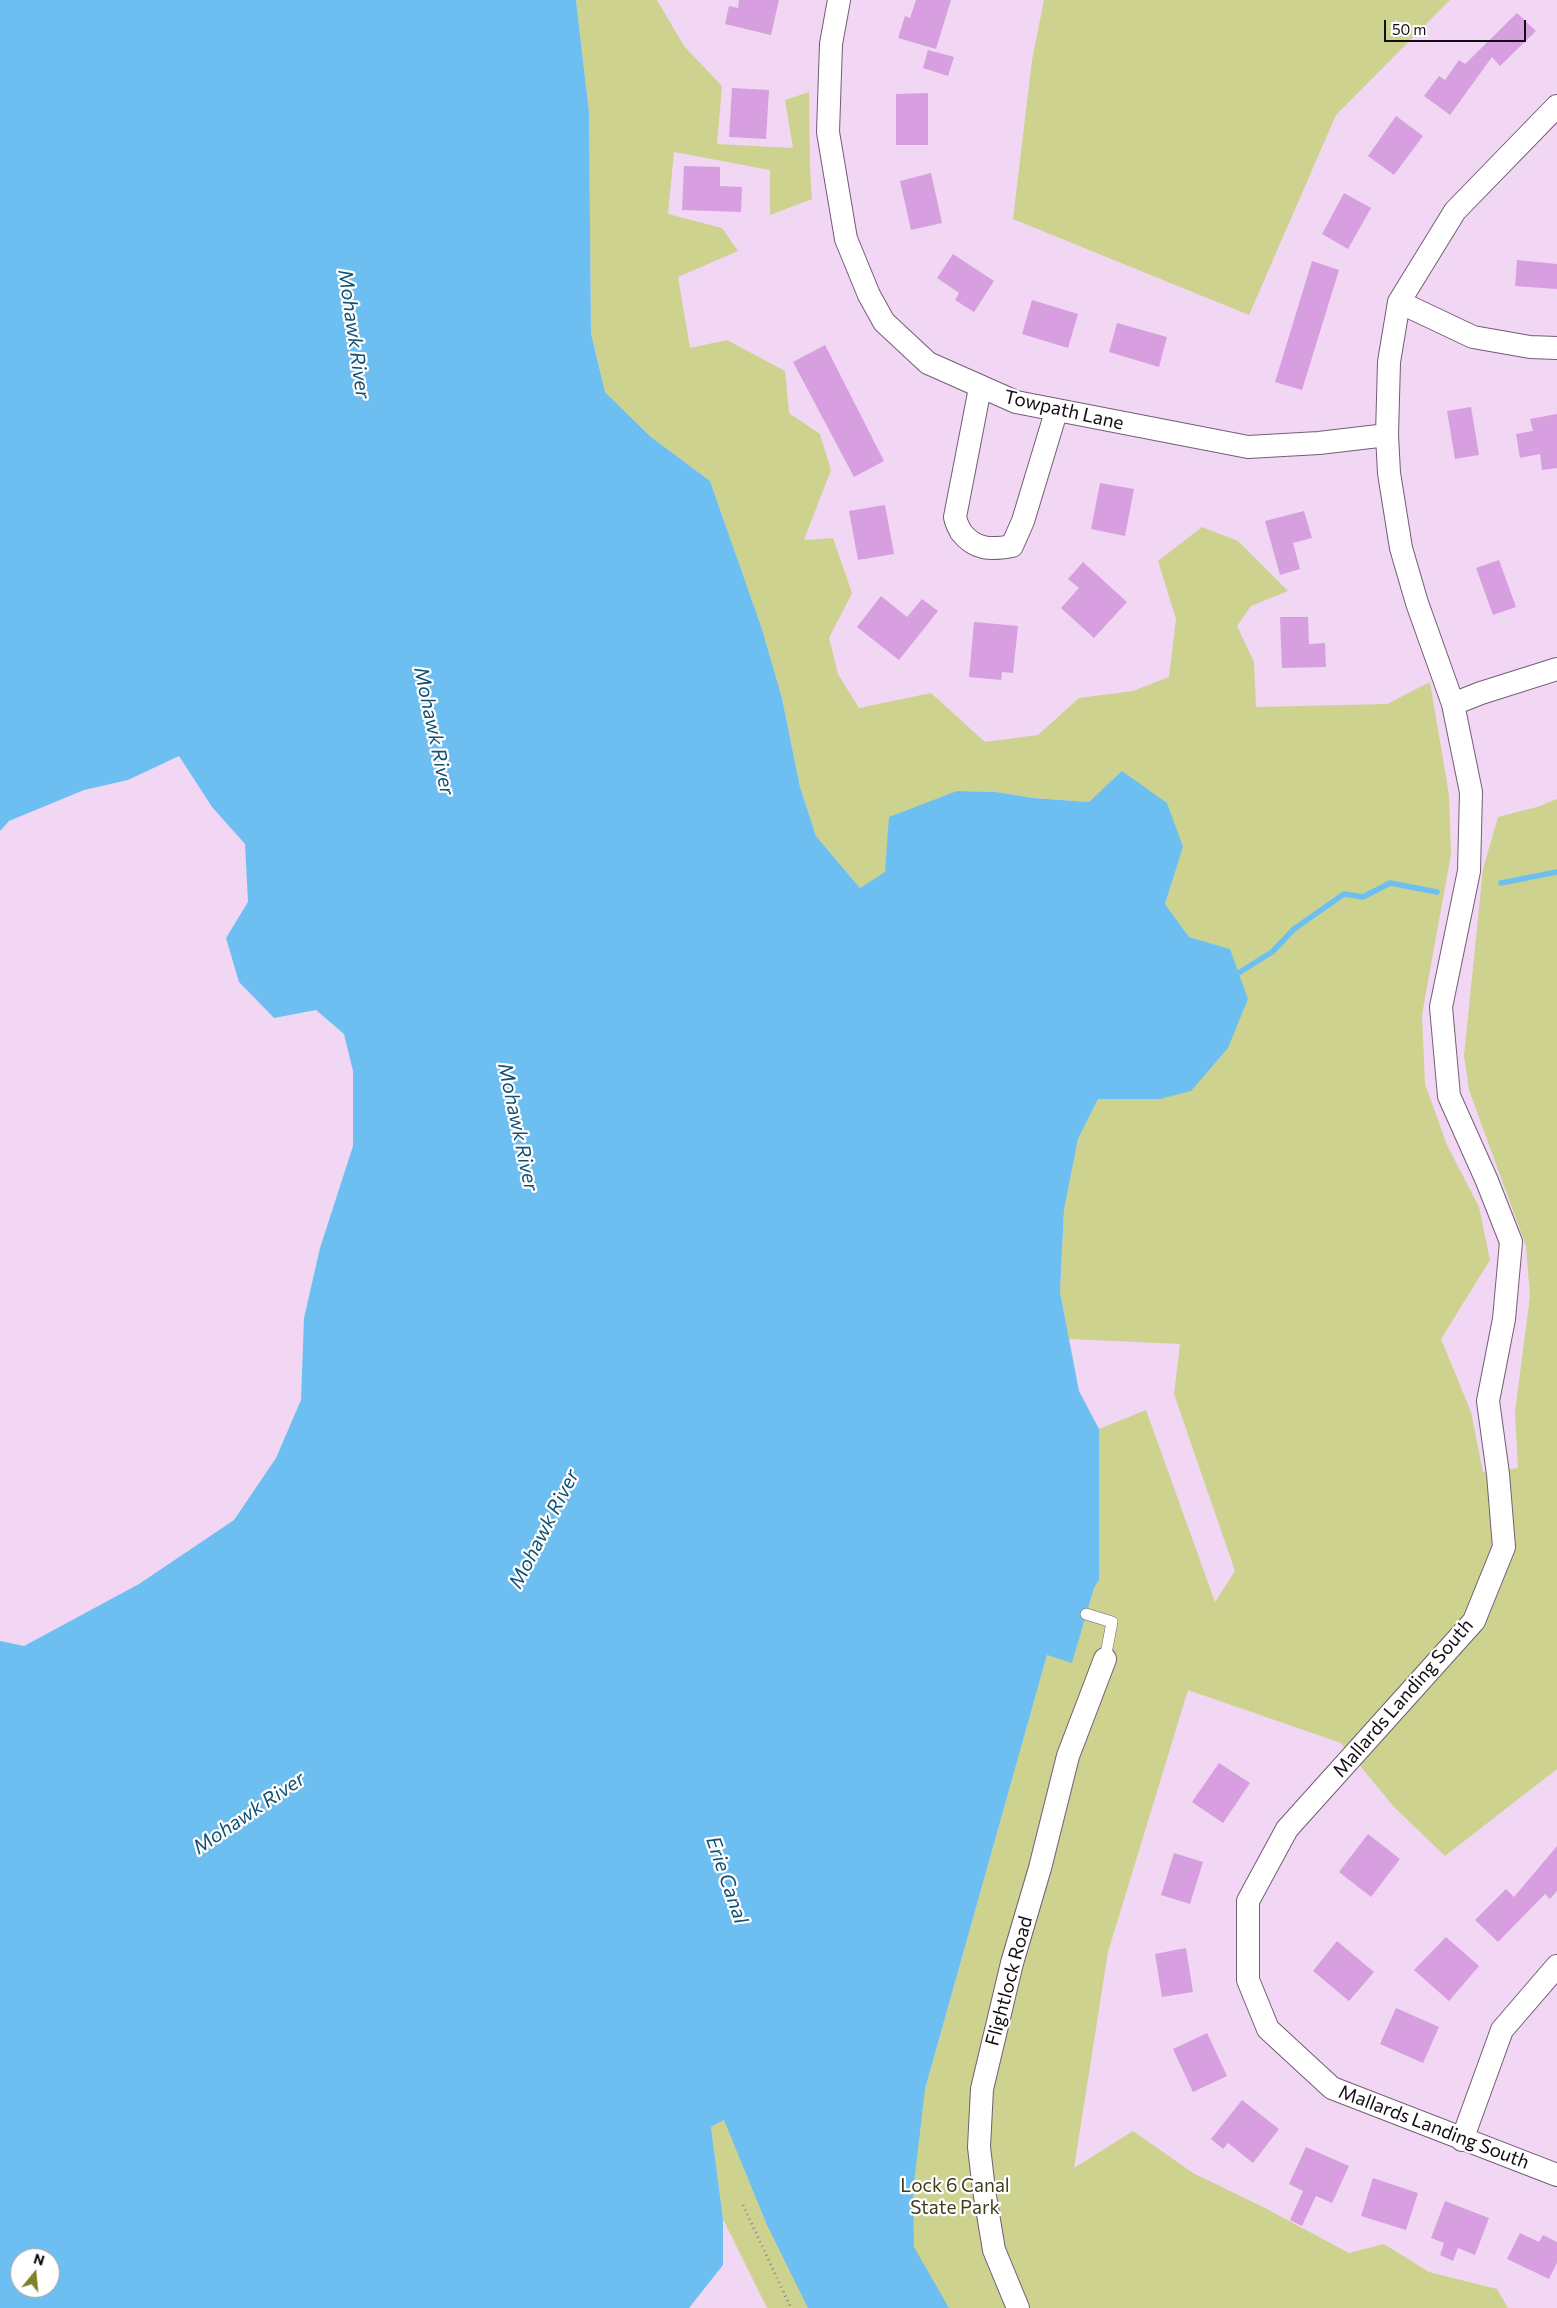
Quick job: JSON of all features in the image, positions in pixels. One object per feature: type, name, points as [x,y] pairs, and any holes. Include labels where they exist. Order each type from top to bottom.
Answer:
[{"type":"street","name":"Towpath Lane","points":[[839,0],[831,44],[828,132],[846,239],[869,295],[884,322],[928,364],[1016,402],[1056,412],[1248,447],[1318,443],[1386,435]]},
{"type":"street","points":[[1557,106],[1455,211],[1399,302],[1472,337],[1530,348],[1557,348]]},
{"type":"street","name":"Mallards Landing South","points":[[1399,302],[1389,362],[1386,435],[1389,473],[1401,548],[1417,603],[1452,704],[1471,792],[1469,871],[1441,1007],[1449,1096],[1487,1181],[1511,1242],[1504,1319],[1488,1401],[1498,1474],[1504,1547],[1474,1621],[1287,1829],[1248,1900],[1248,1980],[1268,2029],[1332,2088],[1462,2140],[1557,2175]]},
{"type":"street","points":[[980,388],[955,517],[956,523],[968,541],[983,548],[1012,546],[1023,521],[1056,412]]},
{"type":"street","points":[[1452,704],[1557,669]]},
{"type":"street","name":"Flightlock Road","points":[[1018,2308],[994,2250],[984,2190],[979,2147],[982,2089],[1012,1963],[1040,1868],[1068,1756],[1105,1659]]},
{"type":"street","points":[[1462,2140],[1502,2030],[1557,1966]]},
{"type":"lane","points":[[1086,1614],[1112,1622],[1105,1659]]},
{"type":"path","points":[[743,2205],[791,2308]]},
{"type":"green space","name":"Lock 6 Canal State Park","points":[[576,0],[657,0],[684,46],[722,86],[717,144],[793,148],[785,100],[809,92],[812,199],[770,215],[770,170],[674,152],[668,214],[722,228],[738,251],[678,277],[690,348],[727,340],[785,371],[789,413],[820,434],[831,470],[804,540],[833,538],[852,593],[829,638],[838,674],[859,708],[931,693],[985,742],[1038,735],[1079,698],[1133,691],[1169,677],[1176,619],[1158,561],[1202,527],[1238,541],[1288,591],[1251,606],[1237,626],[1254,662],[1256,707],[1387,704],[1430,682],[1449,795],[1451,854],[1422,1015],[1425,1084],[1447,1145],[1479,1207],[1490,1260],[1441,1339],[1471,1412],[1483,1472],[1518,1468],[1515,1412],[1530,1296],[1526,1246],[1469,1090],[1464,1056],[1483,869],[1498,817],[1537,807],[1557,799],[1557,1769],[1445,1856],[1394,1807],[1341,1743],[1188,1690],[1108,1952],[1074,2168],[1133,2131],[1193,2173],[1265,2208],[1349,2253],[1384,2244],[1429,2272],[1497,2289],[1508,2308],[767,2308],[723,2219],[711,2127],[724,2120],[925,2089],[1047,1655],[1072,1662],[1094,1588],[1099,1580],[1099,1429],[1146,1410],[1215,1602],[1235,1571],[1174,1394],[1180,1344],[1069,1339],[1060,1292],[1064,1210],[1078,1139],[1098,1099],[1160,1099],[1229,949],[1189,937],[1165,904],[1183,846],[1089,802],[1033,798],[996,792],[957,791],[885,873],[860,888],[816,836],[800,787],[782,698],[762,629],[710,481],[651,437],[605,392],[591,333],[589,112]]},
{"type":"green space","points":[[1044,0],[1450,0],[1336,115],[1249,315],[1013,219],[1032,60]]},
{"type":"water","points":[[0,0],[576,0],[589,112],[591,333],[605,392],[651,437],[710,481],[762,629],[782,698],[800,787],[816,836],[860,888],[885,872],[889,817],[957,791],[996,792],[1033,798],[1089,802],[1122,771],[1167,803],[1183,847],[1165,904],[1189,937],[1230,949],[1248,999],[1228,1048],[1191,1091],[1160,1099],[1098,1099],[1078,1139],[1064,1210],[1060,1292],[1079,1391],[1099,1429],[1099,1580],[1094,1588],[1072,1663],[1047,1655],[925,2089],[913,2192],[914,2247],[949,2308],[808,2308],[767,2225],[724,2120],[711,2127],[723,2219],[723,2265],[689,2308],[0,2308],[0,1641],[24,1646],[139,1584],[234,1520],[276,1458],[301,1400],[304,1318],[320,1248],[353,1146],[353,1071],[344,1034],[316,1010],[274,1018],[239,982],[226,938],[248,902],[245,844],[212,807],[179,756],[128,780],[84,790],[9,821],[0,831]]},
{"type":"building","points":[[739,0],[779,0],[771,35],[725,24],[729,6],[738,8]]},
{"type":"building","points":[[916,0],[951,0],[936,49],[898,38],[905,16],[910,18]]},
{"type":"building","points":[[1517,13],[1536,31],[1500,66],[1492,57],[1450,115],[1424,96],[1439,76],[1445,80],[1459,60],[1465,64]]},
{"type":"building","points":[[928,50],[954,57],[948,76],[923,68]]},
{"type":"building","points":[[732,88],[769,90],[766,139],[729,137]]},
{"type":"building","points":[[928,93],[928,145],[896,145],[896,94]]},
{"type":"building","points":[[1396,116],[1423,136],[1394,175],[1368,156]]},
{"type":"building","points":[[684,166],[720,167],[720,186],[742,187],[741,212],[682,210]]},
{"type":"building","points":[[931,173],[942,223],[911,230],[900,181]]},
{"type":"building","points":[[1344,193],[1371,208],[1348,249],[1322,234]]},
{"type":"building","points":[[953,254],[994,281],[974,312],[955,300],[959,293],[937,278]]},
{"type":"building","points":[[1517,260],[1557,264],[1557,289],[1515,286]]},
{"type":"building","points":[[1312,261],[1339,270],[1302,390],[1275,382]]},
{"type":"building","points":[[1032,300],[1078,314],[1068,348],[1022,334]]},
{"type":"building","points":[[1117,323],[1167,337],[1159,367],[1109,352]]},
{"type":"building","points":[[825,345],[884,461],[854,477],[793,362]]},
{"type":"building","points":[[1471,407],[1479,455],[1455,459],[1447,411]]},
{"type":"building","points":[[1557,414],[1557,468],[1542,470],[1540,454],[1520,458],[1516,434],[1533,431],[1530,419]]},
{"type":"building","points":[[1100,483],[1134,489],[1125,536],[1091,529]]},
{"type":"building","points":[[885,505],[894,554],[858,560],[849,511]]},
{"type":"building","points":[[1304,511],[1312,538],[1293,543],[1300,569],[1280,575],[1265,521]]},
{"type":"building","points":[[1499,560],[1516,607],[1493,615],[1476,568]]},
{"type":"building","points":[[1083,562],[1127,602],[1094,638],[1061,608],[1079,588],[1068,579]]},
{"type":"building","points":[[881,596],[907,617],[922,599],[938,611],[899,660],[857,627]]},
{"type":"building","points":[[1280,617],[1308,617],[1309,644],[1325,643],[1326,667],[1282,668]]},
{"type":"building","points":[[974,622],[1018,626],[1013,673],[1002,672],[1001,680],[969,677]]},
{"type":"building","points":[[1219,1763],[1250,1783],[1223,1823],[1192,1802]]},
{"type":"building","points":[[1368,1834],[1400,1859],[1371,1897],[1339,1872]]},
{"type":"building","points":[[1557,1846],[1557,1891],[1550,1899],[1545,1894],[1498,1942],[1475,1920],[1506,1889],[1514,1897]]},
{"type":"building","points":[[1174,1853],[1203,1862],[1190,1904],[1161,1895]]},
{"type":"building","points":[[1446,1937],[1479,1966],[1449,2001],[1414,1970]]},
{"type":"building","points":[[1337,1941],[1374,1972],[1349,2001],[1313,1971]]},
{"type":"building","points":[[1186,1948],[1193,1992],[1162,1997],[1155,1954]]},
{"type":"building","points":[[1396,2008],[1439,2027],[1423,2063],[1380,2044]]},
{"type":"building","points":[[1207,2033],[1227,2076],[1193,2092],[1173,2049]]},
{"type":"building","points":[[1242,2100],[1279,2129],[1253,2163],[1228,2143],[1223,2149],[1211,2139]]},
{"type":"building","points":[[1306,2147],[1349,2166],[1332,2203],[1316,2196],[1302,2226],[1290,2220],[1303,2191],[1289,2184]]},
{"type":"building","points":[[1373,2178],[1418,2193],[1406,2230],[1361,2216]]},
{"type":"building","points":[[1445,2201],[1489,2218],[1475,2255],[1458,2248],[1453,2261],[1440,2255],[1444,2243],[1431,2238]]},
{"type":"building","points":[[1520,2233],[1539,2242],[1543,2235],[1557,2242],[1557,2263],[1549,2279],[1507,2259]]},
{"type":"waterway","points":[[1501,883],[1557,872]]},
{"type":"waterway","points":[[1232,977],[1272,952],[1294,929],[1344,894],[1363,897],[1390,883],[1437,892]]},
{"type":"water label","name":"Mohawk River","points":[[354,334]]},
{"type":"water label","name":"Mohawk River","points":[[434,731]]},
{"type":"water label","name":"Mohawk River","points":[[518,1127]]},
{"type":"water label","name":"Mohawk River","points":[[544,1529]]},
{"type":"water label","name":"Mohawk River","points":[[249,1813]]},
{"type":"water label","name":"Erie Canal","points":[[727,1880]]}]
